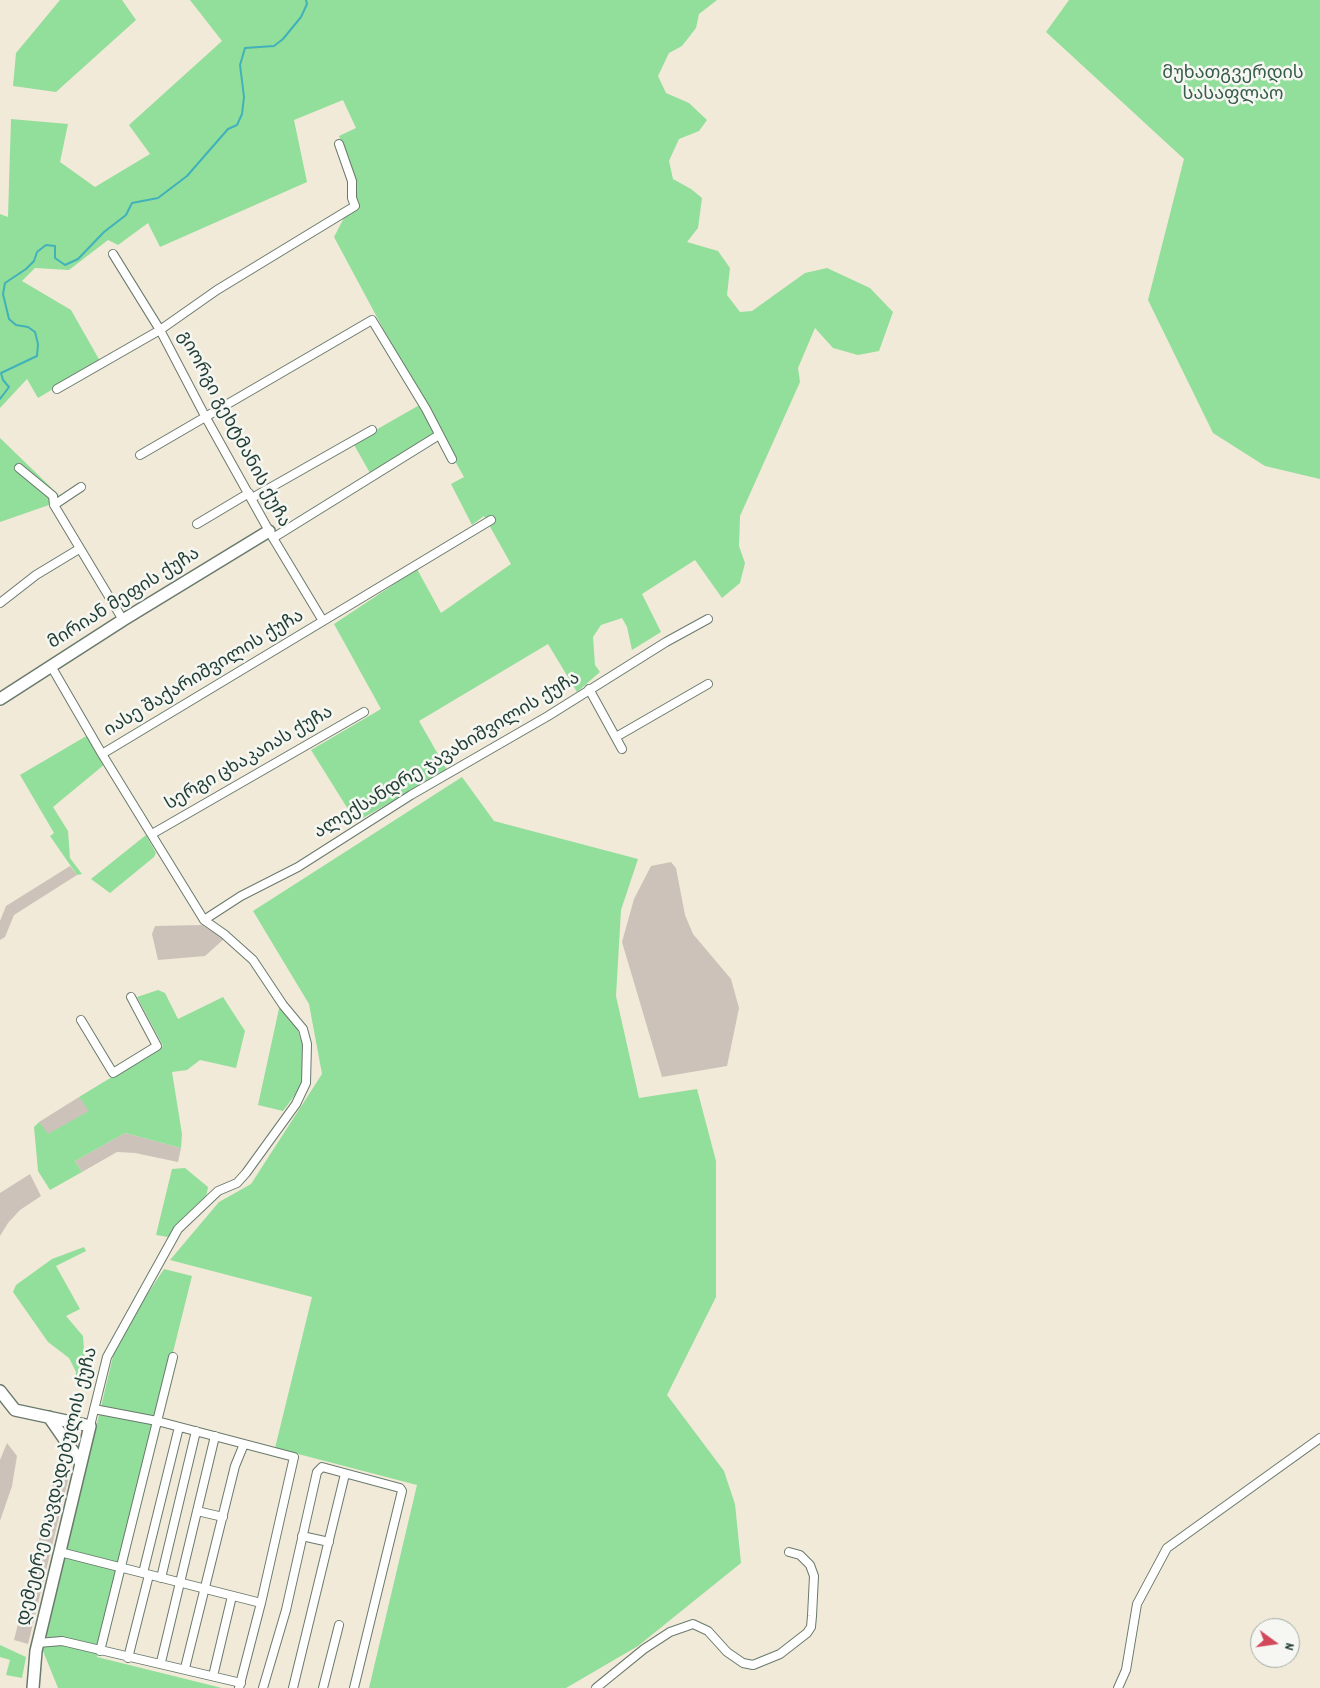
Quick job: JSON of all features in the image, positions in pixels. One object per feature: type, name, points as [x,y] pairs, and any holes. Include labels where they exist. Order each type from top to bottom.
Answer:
[{"type":"street","points":[[57,390],[160,330],[217,290],[355,206],[352,198],[352,181],[339,144]]},
{"type":"street","name":"გიორგი გეხტმანის ქუჩა","points":[[113,254],[160,330],[205,416],[271,534],[323,621]]},
{"type":"street","points":[[140,455],[372,320],[426,409],[452,459]]},
{"type":"street","points":[[197,524],[372,430]]},
{"type":"street","points":[[271,534],[439,435]]},
{"type":"street","points":[[19,468],[49,490],[53,496],[54,505],[79,549],[123,620]]},
{"type":"street","points":[[54,505],[81,487]]},
{"type":"street","name":"იასე შაქარიშვილის ქუჩა","points":[[102,754],[492,520]]},
{"type":"street","name":"მირიან მეფის ქუჩა","points":[[0,700],[123,620],[271,534]]},
{"type":"street","points":[[0,604],[36,575],[79,549]]},
{"type":"street","name":"ალექსანდრე ჯავახიშვილის ქუჩა","points":[[204,920],[241,896],[298,866],[411,795],[548,716],[589,689],[708,619]]},
{"type":"street","name":"დემეტრე თავდადებულის ქუჩა","points":[[33,1688],[38,1643],[107,1357],[178,1229],[218,1191],[239,1184],[296,1104],[306,1083],[307,1044],[303,1028],[282,1005],[253,960],[224,934],[204,920],[102,754],[51,666]]},
{"type":"street","points":[[616,736],[708,684]]},
{"type":"street","points":[[589,689],[622,749]]},
{"type":"street","name":"სერგი ცხაკაიას ქუჩა","points":[[152,834],[364,712]]},
{"type":"street","points":[[81,1020],[113,1073],[157,1046],[132,997]]},
{"type":"street","points":[[100,1651],[173,1357]]},
{"type":"street","points":[[0,1391],[16,1410],[90,1426]]},
{"type":"street","points":[[38,1643],[62,1641],[128,1658],[161,1662],[240,1685],[261,1603],[294,1457],[157,1421],[94,1409]]},
{"type":"street","points":[[50,1417],[81,1463]]},
{"type":"street","points":[[128,1658],[179,1427]]},
{"type":"street","points":[[161,1578],[196,1431]]},
{"type":"street","points":[[161,1662],[215,1436]]},
{"type":"street","points":[[1118,1688],[1126,1670],[1137,1604],[1168,1548],[1320,1438]]},
{"type":"street","points":[[185,1668],[235,1466],[244,1444]]},
{"type":"street","points":[[263,1688],[286,1610],[319,1468],[400,1488],[402,1495],[354,1688]]},
{"type":"street","points":[[293,1688],[346,1474]]},
{"type":"street","points":[[197,1511],[223,1517]]},
{"type":"street","points":[[302,1536],[329,1542]]},
{"type":"street","points":[[60,1552],[261,1603]]},
{"type":"street","points":[[596,1688],[644,1649],[670,1632],[693,1624],[708,1631],[727,1652],[743,1664],[753,1665],[780,1654],[807,1633],[811,1627],[812,1616],[814,1576],[810,1565],[800,1555],[789,1552]]},
{"type":"street","points":[[213,1676],[232,1596]]},
{"type":"street","points":[[323,1688],[339,1625]]},
{"type":"shaded area","points":[[671,862],[676,868],[685,915],[693,934],[731,979],[739,1008],[727,1066],[662,1077],[622,942],[634,899],[651,866]]},
{"type":"shaded area","points":[[70,866],[77,875],[14,915],[5,937],[0,940],[0,921],[6,906]]},
{"type":"shaded area","points":[[202,925],[224,939],[205,956],[158,960],[152,934],[155,926]]},
{"type":"shaded area","points":[[79,1097],[90,1111],[47,1135],[39,1122]]},
{"type":"shaded area","points":[[125,1133],[181,1148],[178,1162],[135,1153],[117,1152],[82,1172],[75,1161]]},
{"type":"shaded area","points":[[30,1174],[41,1196],[20,1210],[8,1223],[0,1236],[0,1193]]},
{"type":"shaded area","points":[[7,1443],[17,1456],[12,1486],[0,1521],[0,1460]]},
{"type":"shaded area","points":[[57,1468],[70,1472],[28,1644],[14,1640]]},
{"type":"green space","points":[[60,0],[122,0],[136,20],[56,92],[13,86],[16,53]]},
{"type":"green space","points":[[190,0],[717,0],[699,14],[696,28],[682,46],[669,53],[658,76],[666,93],[689,103],[707,120],[699,131],[679,139],[669,161],[673,179],[702,198],[698,228],[687,242],[718,251],[730,268],[727,295],[740,312],[752,311],[805,273],[827,268],[870,288],[893,312],[879,351],[858,355],[833,348],[815,328],[798,368],[800,382],[740,516],[739,546],[745,563],[740,583],[722,598],[695,560],[642,594],[661,632],[632,650],[627,627],[622,618],[601,625],[593,637],[595,665],[600,672],[577,692],[548,644],[419,721],[447,770],[356,822],[311,750],[381,709],[334,624],[417,569],[441,613],[511,564],[484,516],[472,525],[451,484],[464,477],[438,431],[370,473],[353,443],[423,403],[334,237],[356,195],[353,175],[339,136],[356,128],[343,100],[294,120],[307,182],[160,247],[148,223],[118,245],[108,240],[69,270],[35,268],[22,281],[71,310],[100,361],[38,398],[27,379],[0,408],[0,214],[8,217],[11,119],[68,124],[60,162],[95,187],[150,154],[129,125],[222,41]]},
{"type":"green space","name":"მუხათგვერდის სასაფლაო","points":[[1069,0],[1320,0],[1320,479],[1265,466],[1213,433],[1148,300],[1184,159],[1046,32]]},
{"type":"green space","points":[[0,438],[59,495],[49,505],[0,522]]},
{"type":"green space","points":[[88,735],[105,764],[53,807],[68,831],[70,858],[82,874],[77,875],[50,836],[54,833],[20,775]]},
{"type":"green space","points":[[462,777],[494,821],[638,859],[621,910],[616,996],[639,1098],[697,1089],[716,1161],[716,1297],[667,1395],[724,1471],[735,1504],[741,1563],[638,1646],[566,1688],[369,1688],[417,1485],[275,1448],[312,1297],[170,1260],[219,1202],[251,1184],[322,1074],[309,1004],[253,911]]},
{"type":"green space","points":[[146,835],[156,853],[154,857],[110,893],[91,879]]},
{"type":"green space","points":[[158,990],[165,993],[178,1019],[223,997],[245,1031],[236,1068],[200,1060],[187,1070],[172,1072],[182,1134],[181,1148],[125,1133],[75,1161],[82,1172],[50,1190],[38,1171],[34,1127],[39,1122],[48,1134],[89,1111],[79,1097],[163,1046],[137,997]]},
{"type":"green space","points":[[280,1004],[296,1025],[304,1049],[301,1087],[283,1111],[258,1105]]},
{"type":"green space","points":[[185,1168],[208,1187],[206,1197],[168,1237],[156,1235],[172,1169]]},
{"type":"green space","points":[[84,1247],[86,1251],[56,1266],[80,1309],[66,1316],[83,1336],[85,1365],[95,1369],[90,1387],[75,1380],[76,1372],[69,1358],[48,1342],[13,1292],[16,1285],[52,1259]]},
{"type":"green space","points":[[164,1269],[192,1276],[97,1657],[222,1688],[58,1688],[43,1651],[114,1352],[140,1305]]},
{"type":"green space","points":[[0,1645],[26,1657],[22,1678],[6,1675],[10,1660],[0,1657]]},
{"type":"waterway","points":[[0,399],[9,387],[3,380],[1,373],[37,356],[38,344],[35,332],[28,327],[16,325],[9,319],[3,294],[5,283],[26,269],[34,261],[37,252],[46,245],[55,246],[55,258],[65,265],[78,259],[104,232],[126,215],[132,203],[158,198],[187,176],[228,129],[237,125],[242,114],[244,97],[240,65],[245,48],[274,46],[283,39],[301,17],[307,4],[306,0]]}]
